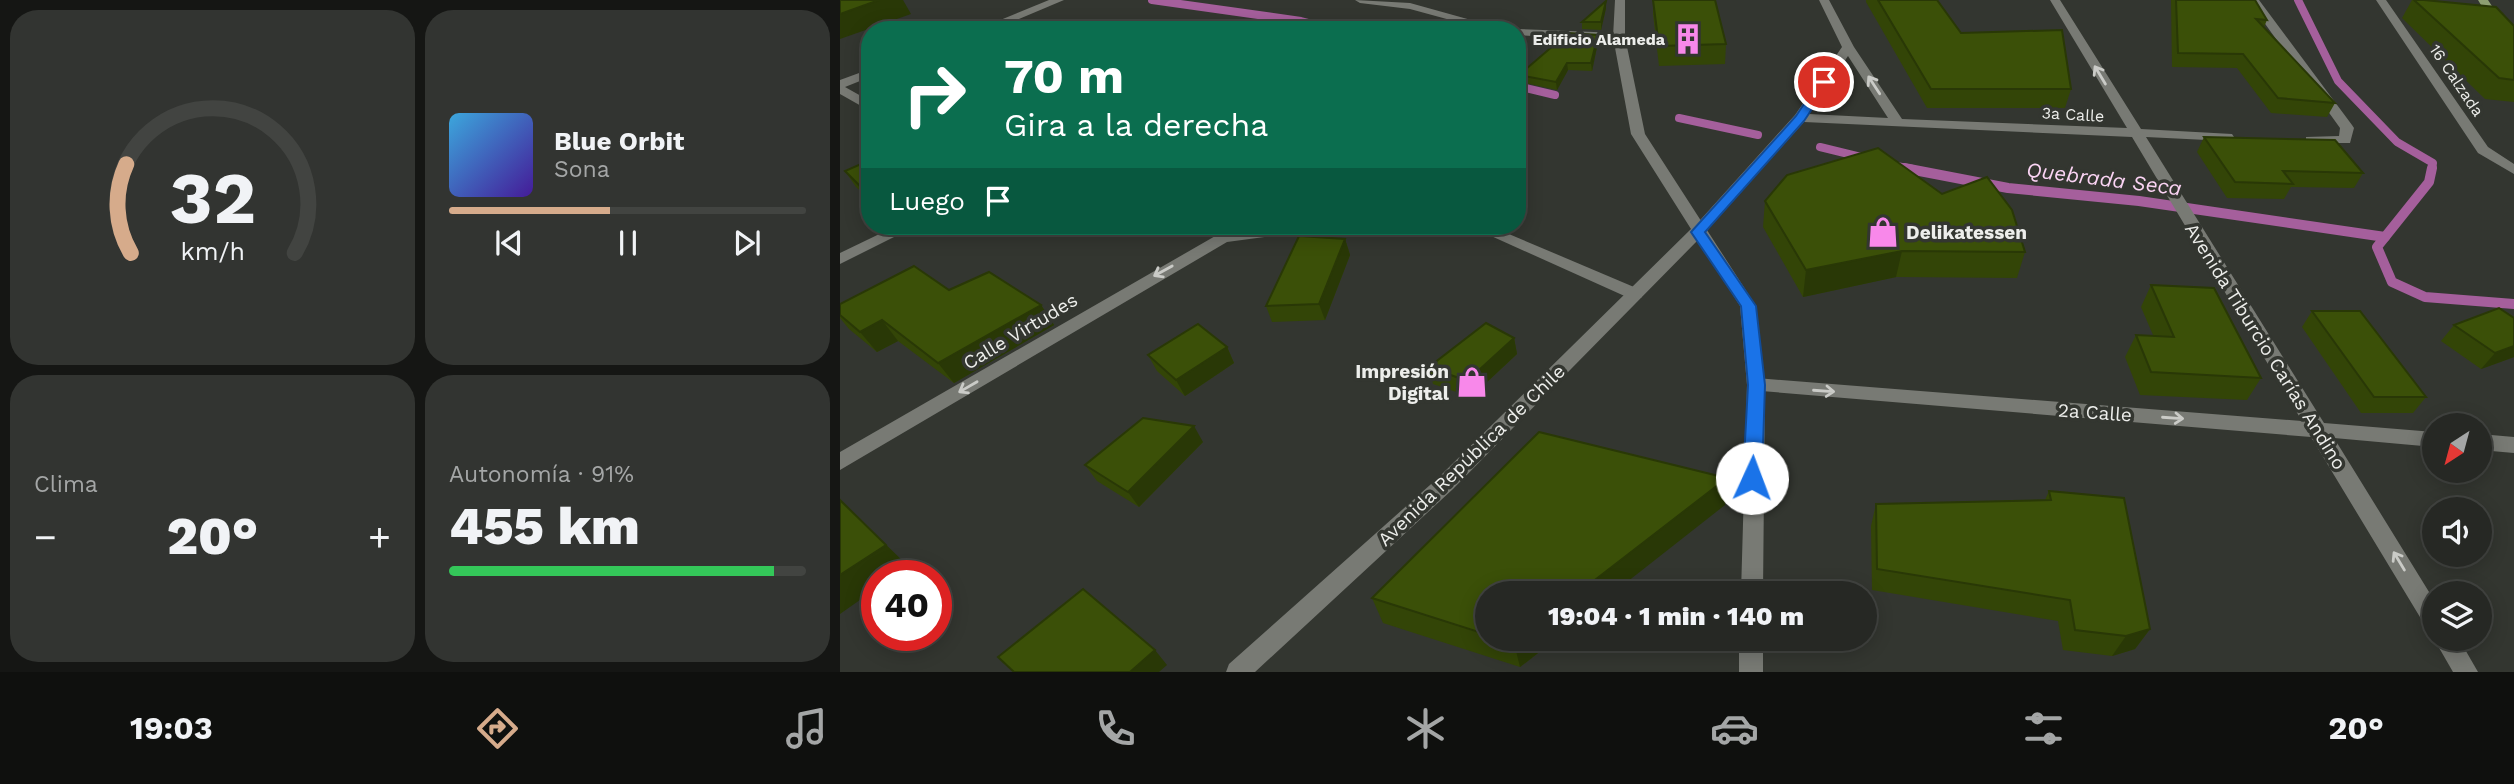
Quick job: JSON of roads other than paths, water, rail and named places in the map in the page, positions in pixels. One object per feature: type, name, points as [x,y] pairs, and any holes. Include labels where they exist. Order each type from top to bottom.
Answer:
[{"type":"main road","points":[[2483,0],[2500,28],[2514,42]]},
{"type":"street","points":[[1005,21],[1059,0]]},
{"type":"street","points":[[1360,0],[1410,6],[1467,21]]},
{"type":"street","points":[[1620,0],[1619,37],[1638,134],[1684,205],[1698,232],[1748,306],[1756,385],[1752,581]]},
{"type":"street","points":[[1824,0],[1848,47],[1899,124]]},
{"type":"street","name":"Avenida Tiburcio Carías Andino","points":[[2055,0],[2422,600]]},
{"type":"street","points":[[2253,0],[2347,128],[2345,140],[2290,139]]},
{"type":"street","name":"16 Calzada","points":[[2381,0],[2483,149],[2514,170]]},
{"type":"street","points":[[1526,32],[1619,37]]},
{"type":"street","name":"Avenida República de Chile","points":[[1238,672],[1446,483],[1698,232],[1800,118],[1848,47]]},
{"type":"street","points":[[840,87],[861,77]]},
{"type":"street","points":[[840,87],[861,101]]},
{"type":"street","name":"3a Calle","points":[[1800,118],[2248,138]]},
{"type":"street","points":[[840,259],[889,235]]},
{"type":"street","name":"Calle Virtudes","points":[[840,462],[1223,235]]},
{"type":"street","points":[[1498,235],[1635,294]]},
{"type":"street","name":"2a Calle","points":[[1756,385],[2422,438]]},
{"type":"street","points":[[2492,443],[2514,445]]},
{"type":"street","points":[[1751,651],[1751,672]]},
{"type":"street","points":[[2453,651],[2466,672]]},
{"type":"waterway","name":"Quebrada Seca","points":[[1152,0],[1301,21]]},
{"type":"waterway","points":[[2298,0],[2338,81],[2397,142],[2433,163],[2432,169]]},
{"type":"waterway","name":"Quebrada Seca","points":[[1526,88],[1555,95]]},
{"type":"waterway","name":"Quebrada Seca","points":[[1679,118],[1758,135]]},
{"type":"waterway","name":"Quebrada Seca","points":[[1820,147],[1865,158]]},
{"type":"waterway","name":"Quebrada Seca","points":[[1891,165],[1913,169]]},
{"type":"waterway","name":"Quebrada Seca","points":[[1904,168],[2008,188],[2139,201],[2385,237]]},
{"type":"waterway","points":[[2385,237],[2429,182],[2432,168]]},
{"type":"waterway","points":[[2385,237],[2377,247],[2392,282],[2425,297],[2514,304]]},
{"type":"place","name":"Edificio Alameda","points":[[1688,39]]},
{"type":"place","name":"Delikatessen","points":[[1883,232]]},
{"type":"place","name":"Impresión Digital","points":[[1472,382]]}]
